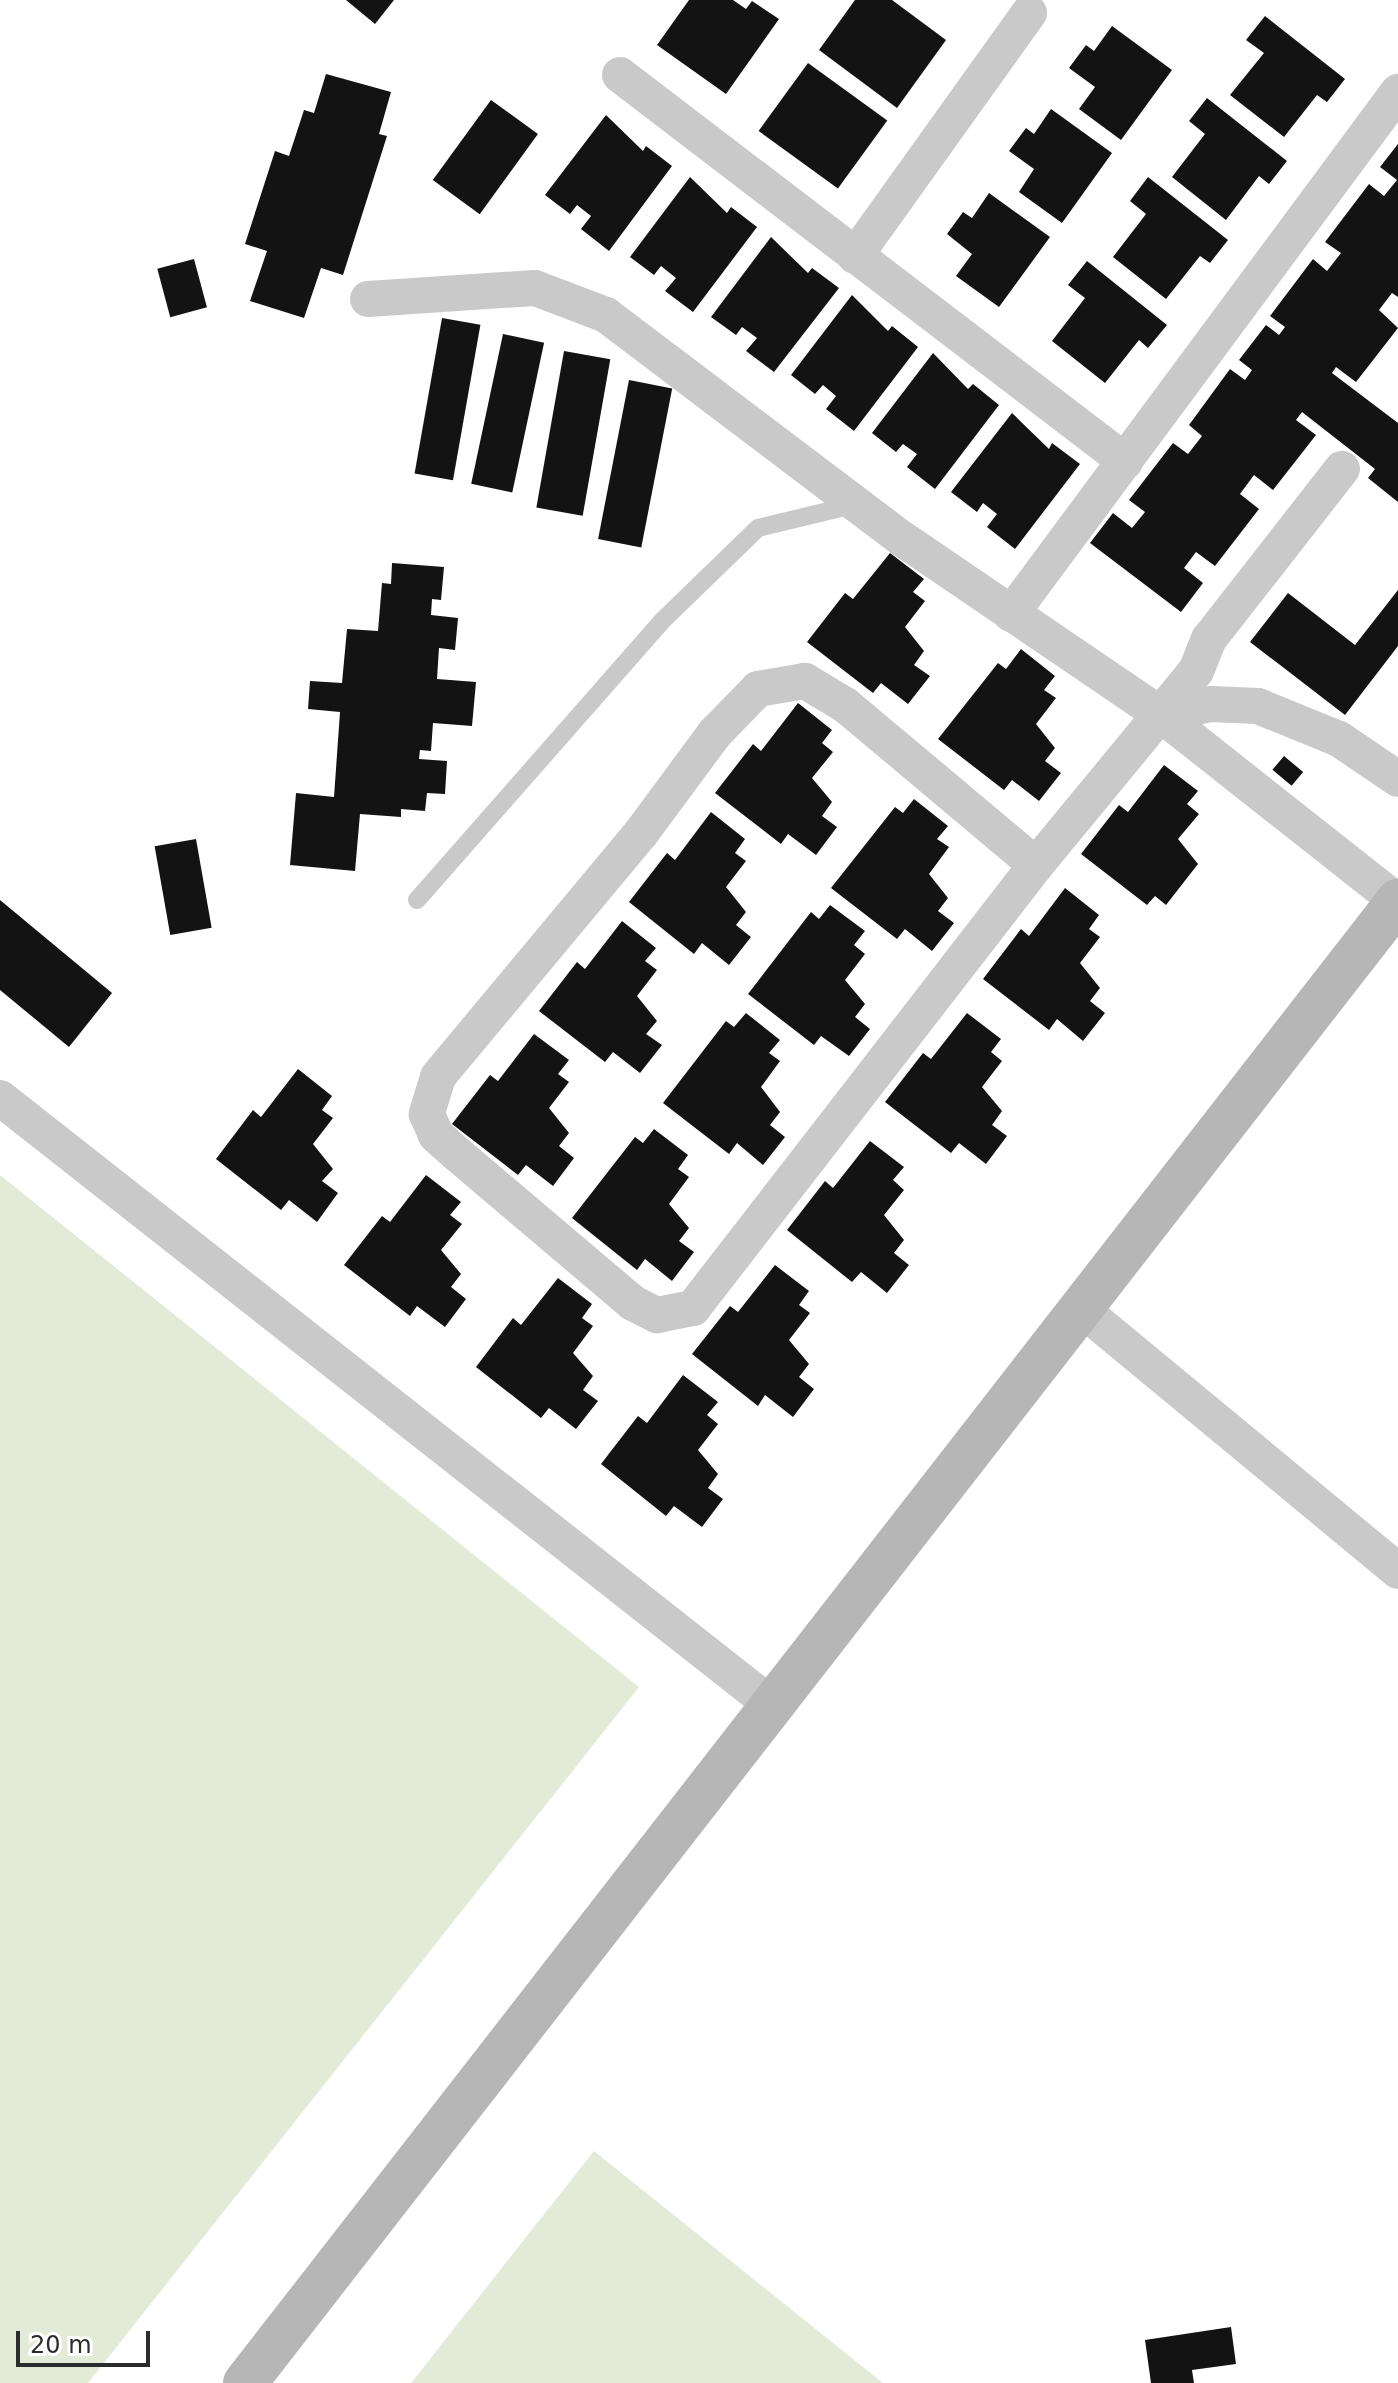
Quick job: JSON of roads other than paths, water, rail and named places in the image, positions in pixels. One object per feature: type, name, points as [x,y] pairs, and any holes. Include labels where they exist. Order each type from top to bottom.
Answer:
[{"type":"street","points":[[855,256],[1029,13]]},
{"type":"street","points":[[620,75],[1125,461]]},
{"type":"street","points":[[1011,614],[1398,92]]},
{"type":"street","points":[[245,2383],[1079,1307],[1398,901],[1160,714],[1011,614],[618,323],[577,300],[506,286],[368,299]]},
{"type":"street","points":[[1036,865],[845,705],[805,681],[758,689],[715,733],[641,833],[438,1077],[427,1114],[446,1144],[633,1303],[657,1315],[684,1312],[709,1295],[1036,865],[1196,671],[1209,639],[1342,469]]},
{"type":"street","points":[[1160,714],[1211,704],[1258,706],[1339,739],[1398,779]]},
{"type":"street","points":[[0,1098],[772,1705]]},
{"type":"street","points":[[1079,1307],[1398,1571]]},
{"type":"lane","points":[[417,900],[662,621],[758,528],[860,504]]}]
